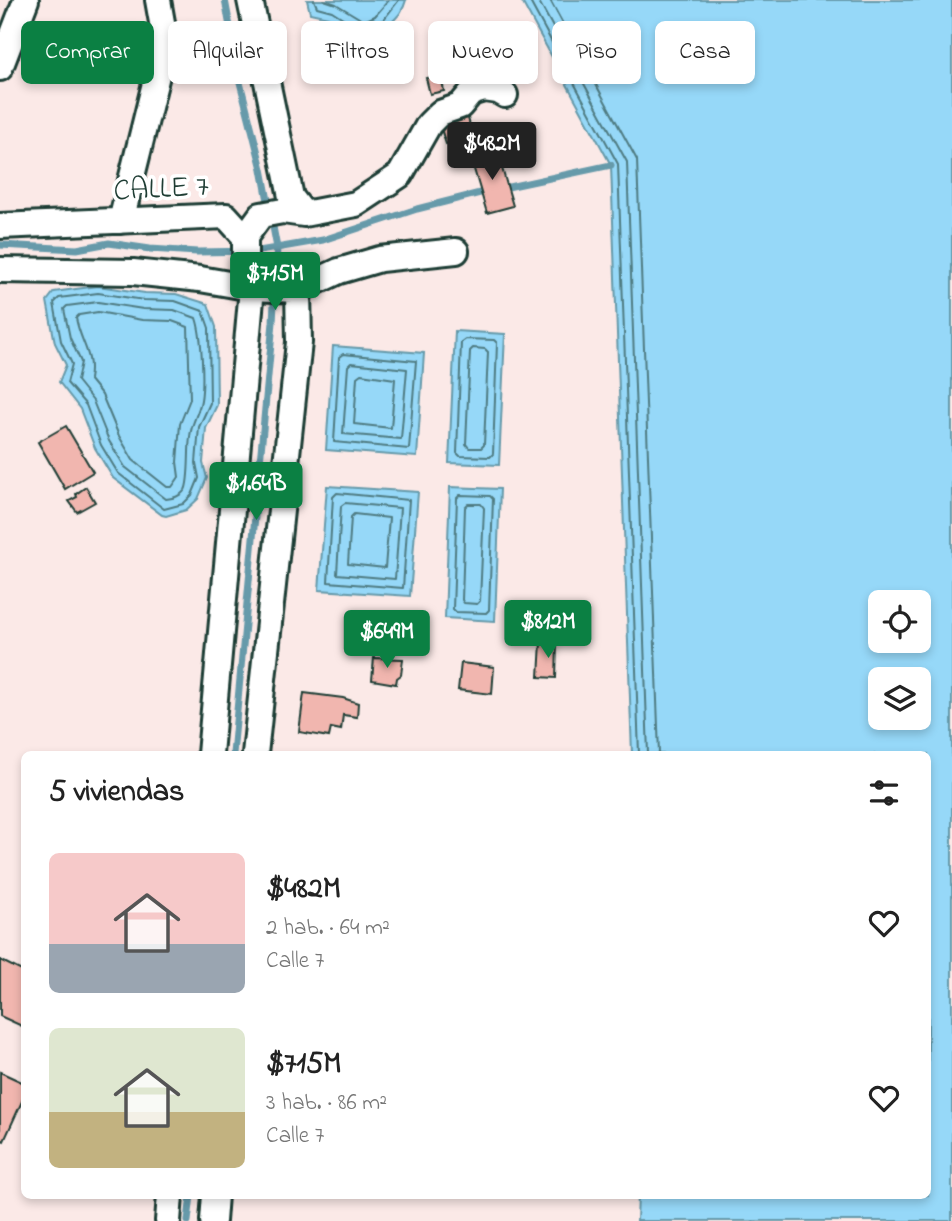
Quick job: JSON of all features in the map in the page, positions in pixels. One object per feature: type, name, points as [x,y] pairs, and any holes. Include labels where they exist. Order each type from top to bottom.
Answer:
[{"type":"street","points":[[0,68],[26,0]]},
{"type":"street","points":[[121,221],[158,71],[163,28],[158,0]]},
{"type":"street","points":[[210,751],[252,288],[245,248],[283,213],[291,197],[250,0]]},
{"type":"street","points":[[283,213],[356,204],[400,175],[429,124],[440,113],[460,106],[471,93],[484,89],[498,90],[505,96]]},
{"type":"street","name":"CALLE 7","points":[[0,226],[226,216],[245,248]]},
{"type":"street","points":[[0,270],[133,272],[252,288],[299,290],[340,271],[380,259],[456,251]]},
{"type":"street","points":[[255,751],[299,342],[299,290]]},
{"type":"street","points":[[168,1221],[170,1199]]},
{"type":"street","points":[[213,1221],[215,1199]]},
{"type":"water","points":[[307,0],[406,0],[400,14],[393,21],[334,21],[310,13]]},
{"type":"water","points":[[521,0],[952,0],[952,1221],[637,1221],[638,1199],[931,1199],[931,751],[632,751],[611,165],[567,84],[641,84],[641,21],[552,21],[552,57],[538,31],[538,21],[532,21]]},
{"type":"water","points":[[98,286],[145,293],[176,294],[208,304],[216,327],[217,405],[206,428],[203,463],[207,478],[198,499],[186,510],[162,515],[113,478],[95,448],[80,409],[59,382],[66,365],[55,343],[47,301],[54,292]]},
{"type":"water","points":[[455,331],[505,334],[499,465],[449,463]]},
{"type":"water","points":[[333,346],[424,353],[417,457],[326,450]]},
{"type":"water","points":[[327,486],[418,492],[410,596],[319,590]]},
{"type":"water","points":[[450,487],[500,489],[495,621],[445,618]]},
{"type":"building","points":[[426,78],[428,84],[443,84],[444,91],[430,94]]},
{"type":"building","points":[[468,118],[473,137],[446,144],[440,126]]},
{"type":"building","points":[[497,151],[513,206],[487,213],[471,159]]},
{"type":"building","points":[[66,426],[93,472],[65,489],[38,442]]},
{"type":"building","points":[[86,487],[95,502],[77,512],[69,501]]},
{"type":"building","points":[[541,642],[557,643],[556,678],[539,677]]},
{"type":"building","points":[[374,658],[403,659],[401,675],[396,684],[372,680]]},
{"type":"building","points":[[461,663],[494,667],[492,694],[458,690]]},
{"type":"building","points":[[304,693],[343,698],[358,703],[357,717],[343,715],[341,730],[331,728],[329,737],[299,732]]},
{"type":"building","points":[[0,960],[21,970],[21,1026],[0,1016]]},
{"type":"building","points":[[0,1072],[21,1082],[21,1104],[4,1141],[0,1139]]},
{"type":"waterway","points":[[225,0],[231,47],[262,169],[277,248],[273,322],[233,751]]},
{"type":"waterway","points":[[499,189],[611,165]]},
{"type":"waterway","points":[[0,245],[77,249],[109,243],[197,252],[259,251],[323,240],[417,209],[488,191]]},
{"type":"waterway","points":[[188,1221],[191,1199]]}]
